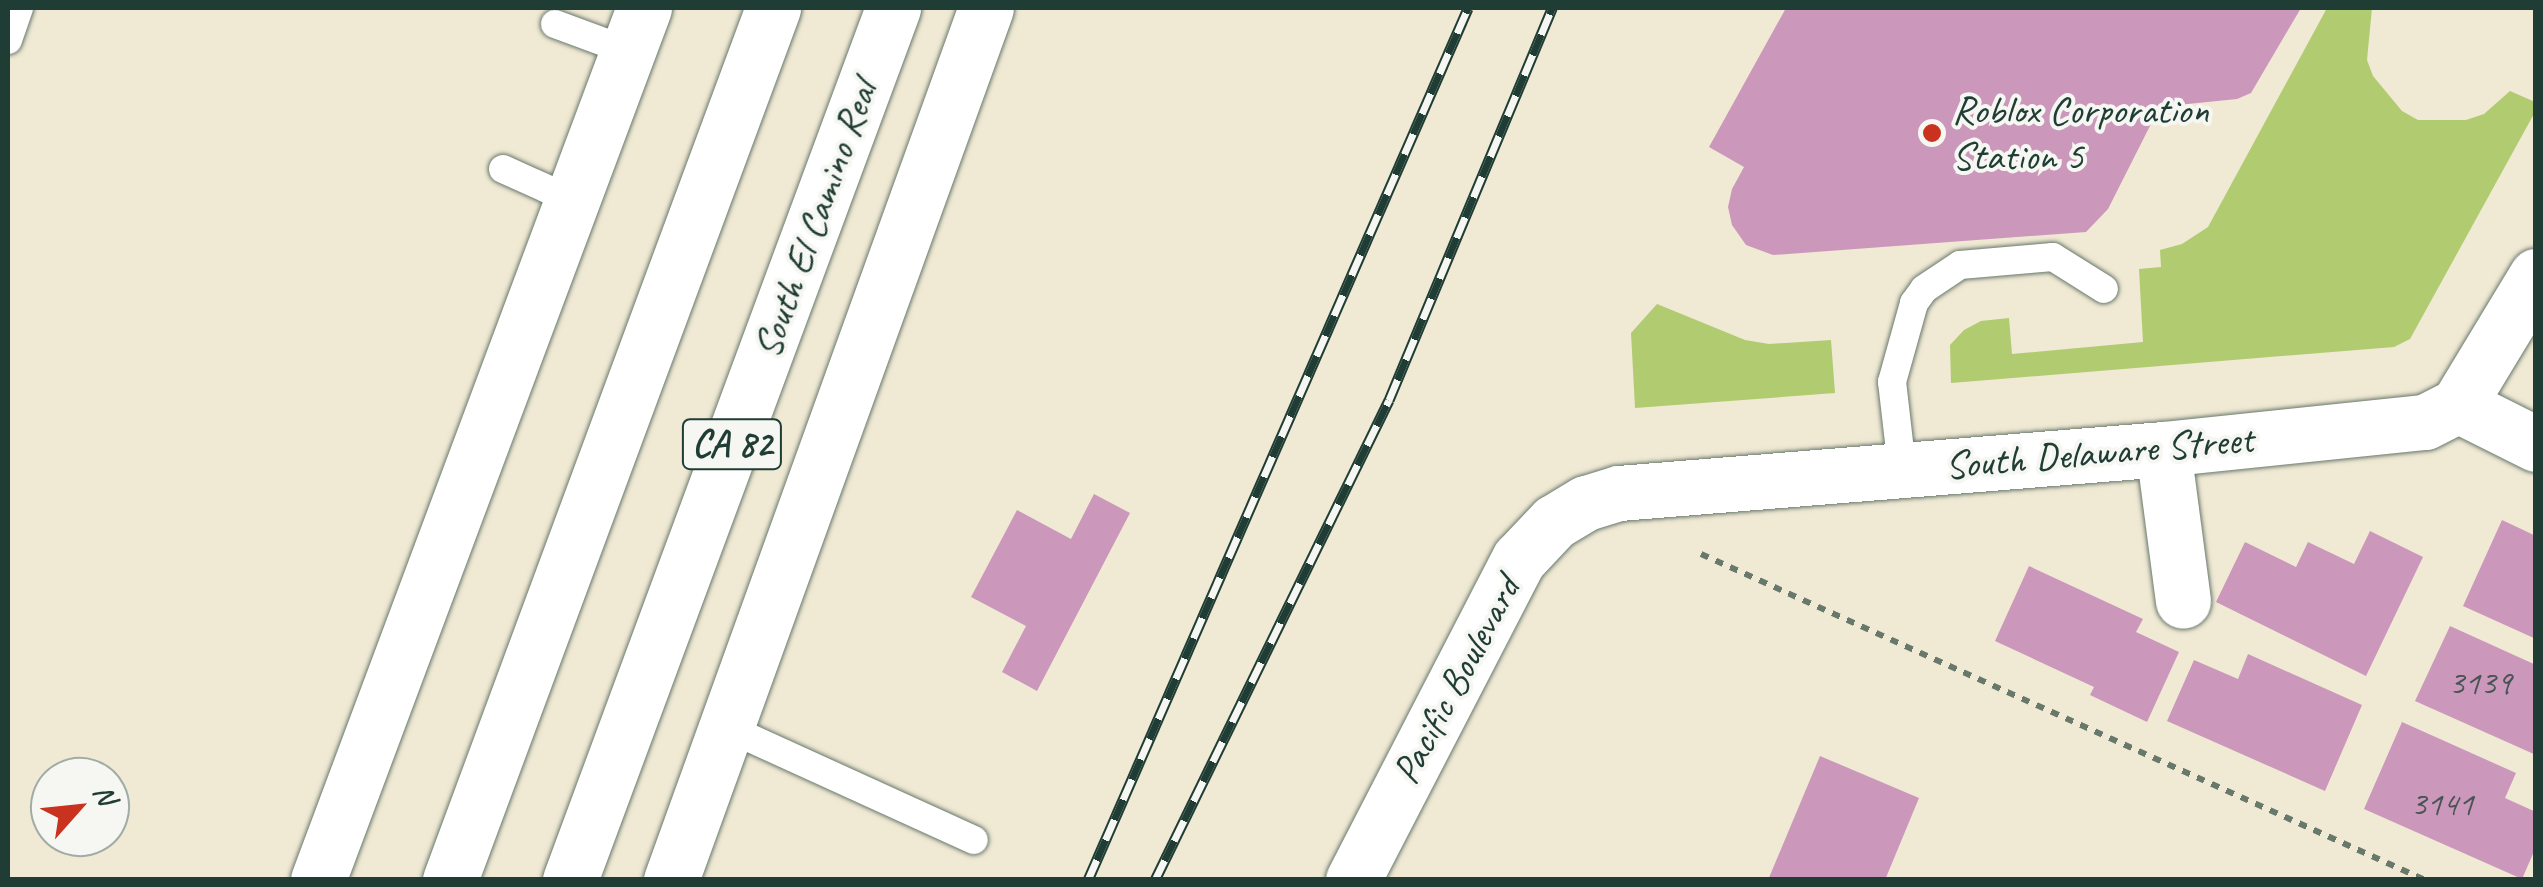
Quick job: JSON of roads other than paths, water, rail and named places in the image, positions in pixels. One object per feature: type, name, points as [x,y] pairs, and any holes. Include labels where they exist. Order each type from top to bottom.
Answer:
[{"type":"main road","name":"CA 82","points":[[450,880],[773,8]]},
{"type":"main road","name":"South El Camino Real","points":[[570,880],[892,8]]},
{"type":"main road","points":[[671,880],[986,8]]},
{"type":"main road","points":[[318,880],[636,29]]},
{"type":"main road","points":[[2536,276],[2458,405],[2536,444]]},
{"type":"main road","name":"South Delaware Street","points":[[1586,503],[1618,492],[2163,449],[2424,422],[2458,405]]},
{"type":"main road","points":[[2163,449],[2183,601]]},
{"type":"main road","name":"Pacific Boulevard","points":[[1353,880],[1519,559],[1554,522],[1586,503]]},
{"type":"lane","points":[[8,40],[19,8]]},
{"type":"lane","points":[[555,24],[636,29]]},
{"type":"lane","points":[[503,169],[574,202]]},
{"type":"lane","points":[[1902,468],[1892,382],[1914,303],[1924,289],[1960,265],[2053,257],[2104,289]]},
{"type":"lane","points":[[728,728],[974,840]]},
{"type":"railway","points":[[1088,880],[1468,8]]},
{"type":"railway","points":[[1155,880],[1389,400],[1552,8]]},
{"type":"place","name":"Roblox Corporation Station 5","points":[[1932,133]]}]
